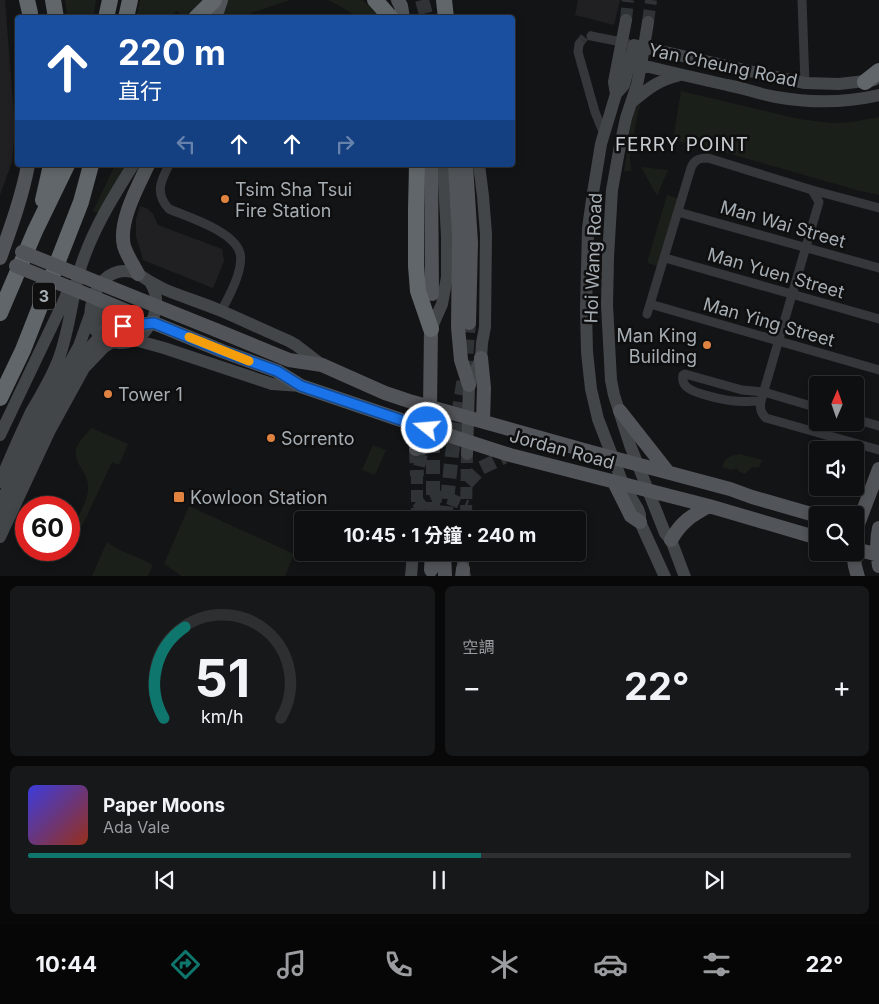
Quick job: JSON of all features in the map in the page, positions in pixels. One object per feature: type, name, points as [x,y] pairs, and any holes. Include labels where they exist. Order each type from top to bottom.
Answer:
[{"type":"highway","points":[[53,0],[56,15]]},
{"type":"highway","points":[[107,15],[110,0]]},
{"type":"highway","points":[[127,15],[130,0]]},
{"type":"highway","points":[[186,15],[198,0]]},
{"type":"highway","points":[[199,15],[214,0]]},
{"type":"highway","points":[[375,0],[388,15]]},
{"type":"highway","points":[[444,0],[446,15]]},
{"type":"highway","points":[[872,80],[879,71]]},
{"type":"highway","points":[[35,231],[51,167]]},
{"type":"highway","name":"3","points":[[0,314],[35,231],[65,167]]},
{"type":"highway","name":"3","points":[[0,398],[23,350],[68,235],[91,167]]},
{"type":"highway","points":[[87,183],[98,167]]},
{"type":"highway","points":[[418,167],[416,266],[418,291],[430,329]]},
{"type":"main road","points":[[216,15],[221,0]]},
{"type":"main road","points":[[398,0],[402,15]]},
{"type":"main road","points":[[2,254],[25,182],[28,167]]},
{"type":"main road","points":[[138,274],[125,249],[123,234],[124,223],[147,167]]},
{"type":"main road","points":[[431,167],[432,294]]},
{"type":"main road","points":[[455,167],[460,236],[458,327],[461,360],[469,384]]},
{"type":"main road","points":[[466,167],[471,243],[469,323]]},
{"type":"main road","name":"Jordan Road","points":[[2,254],[76,274],[289,360],[322,365],[385,393],[730,489],[809,513]]},
{"type":"main road","name":"Jordan Road","points":[[2,254],[70,287],[154,323],[277,371],[301,386],[422,427],[467,448],[619,483],[809,535]]},
{"type":"main road","points":[[109,337],[123,326],[154,323]]},
{"type":"main road","points":[[419,449],[422,427],[430,407],[430,329]]},
{"type":"main road","points":[[481,358],[484,388],[483,421]]},
{"type":"main road","points":[[620,411],[668,472]]},
{"type":"main road","points":[[864,506],[879,469]]},
{"type":"main road","points":[[619,483],[631,516],[640,522]]},
{"type":"main road","points":[[671,540],[684,521],[708,506]]},
{"type":"main road","points":[[864,531],[878,533],[878,559],[864,553]]},
{"type":"main road","points":[[431,570],[432,561]]},
{"type":"main road","points":[[444,561],[445,576]]},
{"type":"main road","points":[[854,561],[858,576]]},
{"type":"street","points":[[802,0],[805,83],[812,101]]},
{"type":"street","name":"Hoi Wang Road","points":[[619,483],[612,457],[598,420],[592,394],[587,352],[586,310],[588,228],[601,144],[616,94],[614,82],[630,62],[633,45],[626,20]]},
{"type":"street","name":"Hoi Wang Road","points":[[648,22],[633,45],[630,62],[632,102],[626,118],[612,190],[607,305],[611,380],[630,445],[665,533],[671,540],[685,576]]},
{"type":"street","points":[[592,36],[633,45]]},
{"type":"street","points":[[579,44],[578,52],[595,112],[604,134]]},
{"type":"street","name":"Yan Cheung Road","points":[[633,45],[805,83],[839,84],[872,80]]},
{"type":"street","name":"Yan Cheung Road","points":[[630,62],[777,97],[812,101],[835,101],[861,99],[879,95]]},
{"type":"street","points":[[632,102],[658,82],[680,75]]},
{"type":"street","points":[[647,314],[692,164],[699,158],[708,158],[812,190],[879,208]]},
{"type":"street","points":[[0,482],[60,354],[76,285],[90,242],[105,210],[132,167]]},
{"type":"street","points":[[168,167],[164,174],[160,191],[163,202],[169,209],[220,231],[230,238],[239,250],[241,259],[237,280],[221,311]]},
{"type":"street","points":[[430,329],[442,304],[447,277],[443,167]]},
{"type":"street","points":[[467,448],[469,384],[481,358],[485,327],[486,234],[479,167]]},
{"type":"street","points":[[812,190],[819,202],[760,408],[766,418],[879,450]]},
{"type":"street","points":[[819,202],[833,196]]},
{"type":"street","name":"Man Wai Street","points":[[678,212],[879,268]]},
{"type":"street","name":"Man Yuen Street","points":[[665,258],[879,319]]},
{"type":"street","points":[[0,505],[40,417],[79,346],[96,291],[106,277],[119,271],[138,274]]},
{"type":"street","points":[[0,435],[76,274]]},
{"type":"street","name":"Jordan Road","points":[[138,274],[167,290],[221,311],[296,345],[322,365]]},
{"type":"street","points":[[0,537],[50,430],[84,368],[103,348],[109,337],[94,281]]},
{"type":"street","points":[[135,340],[144,333],[154,312],[156,299],[150,282]]},
{"type":"street","name":"Man Ying Street","points":[[650,304],[879,370]]},
{"type":"street","points":[[90,315],[97,332],[105,339],[109,337]]},
{"type":"street","points":[[0,521],[68,379],[84,354],[96,340],[109,337]]},
{"type":"street","name":"Jordan Road","points":[[109,337],[129,342],[135,340],[164,348],[272,384],[301,386]]},
{"type":"street","points":[[763,396],[733,401],[721,399],[688,388],[683,383],[682,378],[685,374],[763,396],[809,406]]},
{"type":"street","points":[[864,422],[879,426]]},
{"type":"street","points":[[640,522],[664,576]]},
{"type":"street","points":[[411,576],[412,561]]},
{"type":"street","points":[[463,561],[463,574]]},
{"type":"shaded area","points":[[0,0],[5,0],[15,127],[12,162],[0,195]]},
{"type":"shaded area","points":[[65,0],[96,0],[94,15],[67,15]]},
{"type":"shaded area","points":[[140,0],[213,0],[207,15],[182,15],[176,11],[173,15],[137,15]]},
{"type":"shaded area","points":[[224,0],[291,0],[248,15],[218,15]]},
{"type":"shaded area","points":[[328,0],[362,0],[377,15],[354,15]]},
{"type":"shaded area","points":[[578,0],[620,0],[614,25],[575,15]]},
{"type":"shaded area","points":[[681,91],[799,119],[832,123],[852,122],[879,117],[879,195],[706,147],[673,140]]},
{"type":"shaded area","points":[[637,105],[641,105],[638,111],[630,157],[631,171],[624,171],[631,123]]},
{"type":"shaded area","points":[[114,167],[127,167],[103,215],[93,211]]},
{"type":"shaded area","points":[[641,167],[668,170],[657,196]]},
{"type":"shaded area","points":[[667,195],[680,199],[660,267],[647,263]]},
{"type":"shaded area","points":[[140,206],[148,209],[153,214],[158,225],[222,249],[224,261],[213,288],[143,260],[136,236],[136,219]]},
{"type":"shaded area","points":[[92,428],[128,444],[119,465],[112,462],[82,526],[80,525],[80,513],[86,501],[88,484],[85,474],[77,462],[76,451],[83,437]]},
{"type":"shaded area","points":[[373,445],[386,450],[375,475],[362,470]]},
{"type":"shaded area","points":[[740,454],[762,460],[759,467],[752,467],[745,474],[738,471],[737,468],[731,470],[722,467],[731,456]]},
{"type":"shaded area","points":[[189,506],[294,554],[285,576],[181,576],[164,564]]},
{"type":"shaded area","points":[[107,542],[153,565],[148,576],[92,576]]},
{"type":"tunnel","points":[[422,0],[426,15]]},
{"type":"tunnel","points":[[626,20],[628,0]]},
{"type":"tunnel","points":[[648,22],[651,0]]},
{"type":"tunnel","points":[[579,44],[586,35],[591,36]]},
{"type":"tunnel","points":[[446,511],[452,454],[465,371],[469,323]]},
{"type":"tunnel","points":[[433,418],[433,511]]},
{"type":"tunnel","points":[[416,449],[417,476]]},
{"type":"tunnel","points":[[417,511],[417,476],[423,449]]},
{"type":"tunnel","points":[[466,511],[467,454]]},
{"type":"tunnel","points":[[467,483],[481,468],[504,457]]},
{"type":"tunnel","points":[[417,510],[423,503],[434,497],[446,498],[467,506]]},
{"type":"slow traffic","points":[[189,337],[249,361]]},
{"type":"place","name":"Tsim Sha Tsui Fire Station","points":[[225,199]]},
{"type":"place","name":"Man King Building","points":[[707,345]]},
{"type":"place","name":"Tower 1","points":[[108,394]]},
{"type":"place","name":"Sorrento","points":[[271,438]]},
{"type":"place","name":"Kowloon Station","points":[[179,497]]},
{"type":"district","name":"FERRY POINT","points":[[682,144]]},
{"type":"route","points":[[123,326],[154,323],[277,371],[301,386],[427,428]]}]
